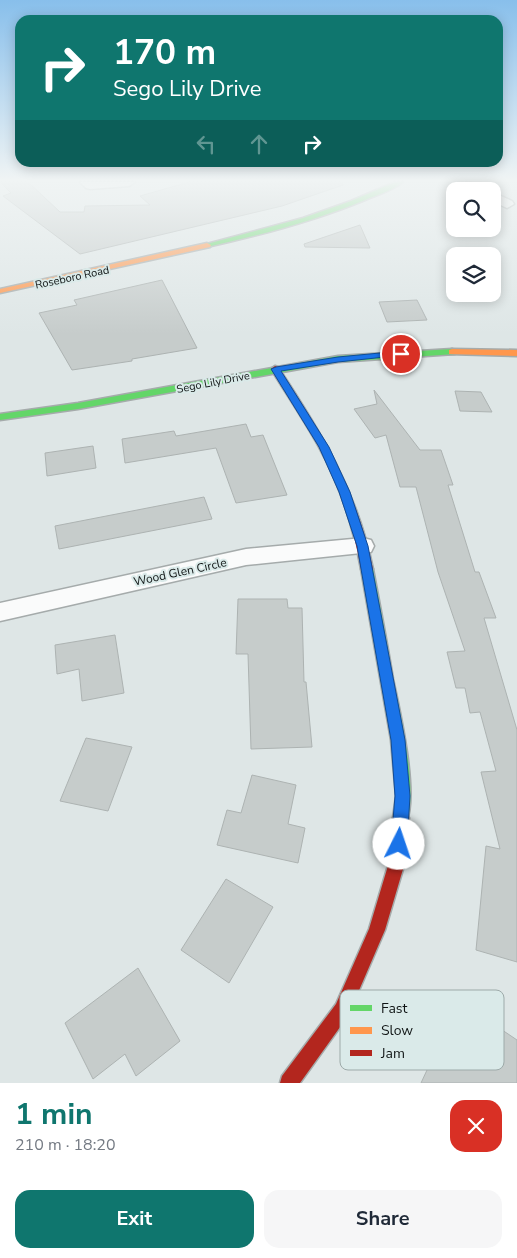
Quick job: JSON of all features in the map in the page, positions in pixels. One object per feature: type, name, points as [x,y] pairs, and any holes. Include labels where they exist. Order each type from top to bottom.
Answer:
[{"type":"street","name":"Roseboro Road","points":[[0,291],[50,282],[257,233]]},
{"type":"street","name":"Sego Lily Drive","points":[[0,416],[78,406],[338,359],[401,354],[517,353]]},
{"type":"street","points":[[276,369],[324,447],[344,492],[363,546],[398,740],[403,796],[398,859],[377,930],[351,990]]},
{"type":"street","name":"Wood Glen Circle","points":[[0,612],[246,557],[363,546]]},
{"type":"street","points":[[289,1083],[340,1013]]},
{"type":"building","points":[[52,233],[170,233],[80,254]]},
{"type":"building","points":[[338,233],[363,233],[370,248],[305,247],[304,244]]},
{"type":"building","points":[[162,280],[197,348],[132,359],[132,361],[72,370],[39,313],[77,305],[74,300]]},
{"type":"building","points":[[417,300],[427,320],[387,322],[379,302]]},
{"type":"building","points":[[374,390],[420,450],[441,450],[453,485],[448,485],[475,572],[479,572],[496,618],[484,618],[517,730],[517,962],[476,950],[486,846],[500,849],[481,772],[496,771],[480,712],[470,713],[465,688],[456,688],[447,652],[465,651],[438,572],[416,487],[400,487],[386,435],[375,438],[354,409],[377,404]]},
{"type":"building","points":[[455,391],[481,392],[492,412],[460,411]]},
{"type":"building","points":[[246,424],[251,437],[263,435],[287,495],[236,503],[216,448],[125,463],[122,439],[174,431],[176,436]]},
{"type":"building","points":[[93,446],[96,468],[47,476],[45,453]]},
{"type":"building","points":[[204,497],[212,519],[59,549],[55,526]]},
{"type":"building","points":[[238,599],[287,599],[288,608],[302,608],[304,682],[306,682],[312,747],[251,749],[248,654],[236,654]]},
{"type":"building","points":[[115,635],[124,693],[82,701],[79,669],[57,674],[55,645]]},
{"type":"building","points":[[86,738],[132,747],[108,811],[60,801]]},
{"type":"building","points":[[252,775],[296,785],[288,824],[305,828],[298,863],[217,845],[227,810],[241,813]]},
{"type":"building","points":[[226,879],[273,907],[229,983],[181,950]]},
{"type":"building","points":[[138,968],[180,1041],[136,1076],[125,1054],[93,1079],[65,1023]]},
{"type":"building","points":[[504,1031],[517,1040],[517,1083],[421,1083],[427,1070],[504,1070]]},
{"type":"traffic: fast","points":[[207,245],[259,233]]},
{"type":"traffic: fast","points":[[0,417],[78,406],[338,359],[452,352]]},
{"type":"traffic: fast","points":[[367,569],[398,740],[403,796],[401,818]]},
{"type":"traffic: slow","points":[[0,291],[207,245]]},
{"type":"traffic: slow","points":[[452,352],[517,353]]},
{"type":"traffic: jam","points":[[275,369],[318,437],[338,476],[356,522],[367,569]]},
{"type":"traffic: jam","points":[[351,990],[377,930],[398,859],[401,818]]},
{"type":"traffic: jam","points":[[289,1083],[340,1013]]},
{"type":"route","points":[[399,844],[403,796],[398,740],[363,546],[344,492],[324,447],[276,369],[338,359],[401,354]]}]
